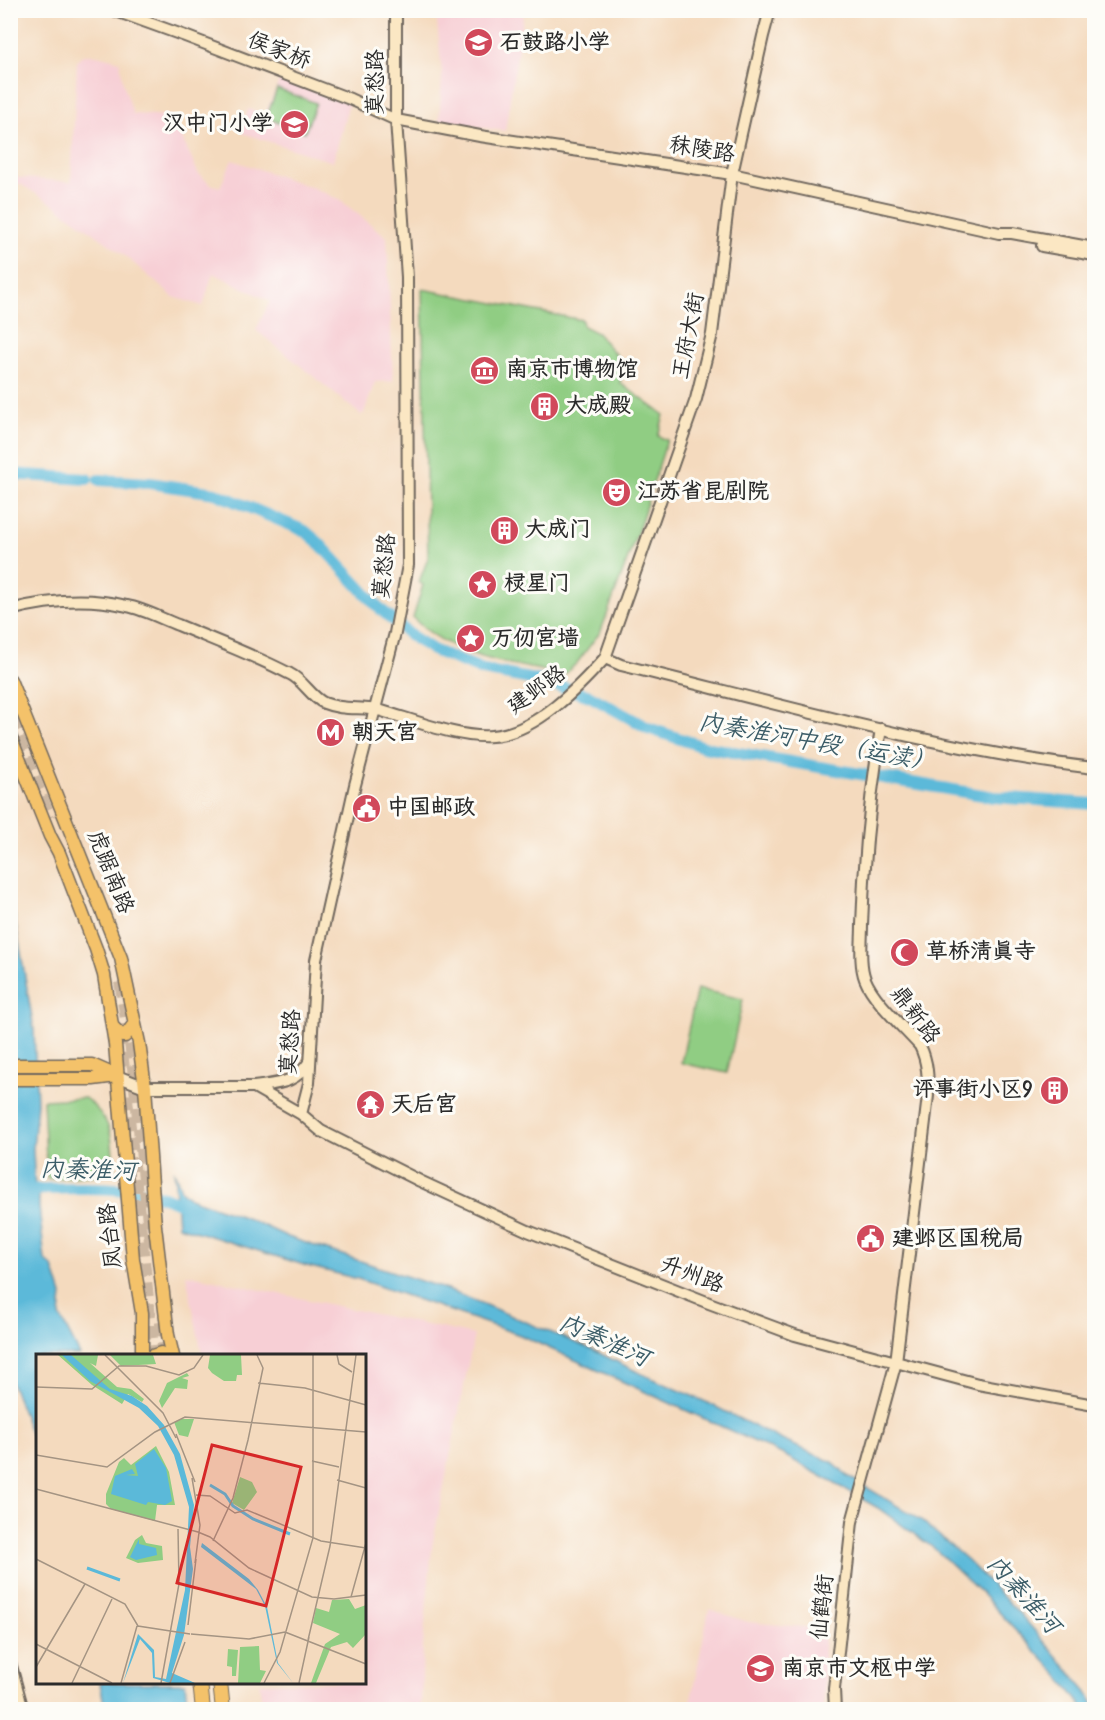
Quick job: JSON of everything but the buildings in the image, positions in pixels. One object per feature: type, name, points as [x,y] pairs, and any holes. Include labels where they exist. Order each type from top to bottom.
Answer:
[{"type":"highway","points":[[200,1684],[203,1710]]},
{"type":"highway","points":[[220,1684],[223,1710]]},
{"type":"main road","name":"侯家桥","points":[[113,10],[350,99],[396,120]]},
{"type":"main road","name":"莫愁路","points":[[301,1114],[309,1083],[316,960],[355,785],[403,599],[409,544],[407,278],[396,120],[396,10]]},
{"type":"main road","name":"王府大街","points":[[605,657],[696,399],[712,334],[732,174],[762,36],[770,10]]},
{"type":"main road","name":"秣陵路","points":[[396,120],[480,136],[732,174],[999,233]]},
{"type":"main road","points":[[999,233],[1012,233],[1095,248]]},
{"type":"main road","points":[[999,233],[1012,240],[1095,255]]},
{"type":"main road","name":"建邺路","points":[[10,610],[61,601],[88,601],[128,606],[247,653],[294,675],[323,703],[352,709],[375,709],[470,735],[493,736],[519,730],[564,699],[605,657]]},
{"type":"main road","points":[[605,657],[621,665],[881,729],[987,751],[1095,768]]},
{"type":"main road","name":"虎踞南路","points":[[10,680],[121,958],[135,1023],[145,1087]]},
{"type":"main road","name":"鼎新路","points":[[881,729],[871,787],[863,880],[862,963],[864,977],[870,989],[920,1046],[928,1070],[928,1096],[896,1362]]},
{"type":"main road","name":"虎踞南路","points":[[10,736],[96,949],[104,975],[117,1076]]},
{"type":"main road","points":[[112,1026],[122,1036],[125,1036],[135,1023]]},
{"type":"main road","points":[[10,1065],[92,1065],[145,1087],[254,1087],[295,1079],[310,1061]]},
{"type":"main road","points":[[10,1079],[93,1079],[117,1076]]},
{"type":"main road","name":"凤台路","points":[[117,1076],[130,1228],[142,1313],[142,1354]]},
{"type":"main road","name":"凤台路","points":[[145,1087],[155,1226],[171,1354]]},
{"type":"main road","name":"升州路","points":[[254,1087],[301,1114],[321,1131],[420,1181],[528,1231],[709,1303],[795,1335],[978,1384],[1095,1404]]},
{"type":"main road","name":"仙鹤街","points":[[835,1710],[834,1689],[852,1522],[896,1362]]},
{"type":"main road","points":[[10,1662],[24,1710]]},
{"type":"shaded area","name":"石鼓路小学","points":[[436,11],[524,11],[505,131],[439,121],[442,75]]},
{"type":"shaded area","points":[[97,55],[120,61],[123,82],[133,114],[172,116],[198,173],[210,184],[220,187],[232,160],[314,188],[340,200],[387,237],[393,381],[375,382],[364,413],[361,415],[256,330],[270,301],[213,273],[203,306],[173,297],[123,254],[50,202],[20,184],[11,184],[11,177],[71,182],[77,62],[81,56]]},
{"type":"shaded area","name":"汉中门小学","points":[[282,74],[350,99],[333,162],[242,133],[248,109],[265,114]]},
{"type":"shaded area","points":[[186,1274],[474,1335],[432,1547],[423,1646],[421,1709],[263,1709],[259,1684],[366,1684],[366,1354],[202,1354]]},
{"type":"shaded area","name":"南京市文枢中学","points":[[709,1609],[748,1622],[824,1629],[824,1709],[689,1709]]},
{"type":"green space","points":[[277,89],[316,103],[305,132],[266,118]]},
{"type":"green space","points":[[422,289],[582,320],[583,326],[597,333],[624,364],[620,383],[664,415],[658,436],[667,440],[639,528],[601,631],[577,663],[565,674],[504,663],[465,651],[429,632],[413,618],[423,585],[419,582],[428,558]]},
{"type":"green space","points":[[697,989],[743,999],[727,1073],[681,1063]]},
{"type":"green space","points":[[85,1098],[107,1123],[112,1141],[114,1174],[47,1179],[43,1100]]},
{"type":"water","points":[[10,889],[34,1029],[37,1103],[33,1149],[35,1190],[39,1189],[45,1260],[53,1267],[62,1295],[60,1316],[79,1354],[36,1354],[36,1447],[11,1382]]},
{"type":"water","points":[[174,1170],[181,1190],[190,1198],[249,1219],[288,1237],[445,1289],[483,1304],[595,1351],[832,1462],[846,1475],[921,1520],[967,1560],[1022,1616],[1084,1688],[1094,1704],[1094,1709],[1084,1709],[1059,1676],[983,1595],[936,1550],[878,1508],[784,1455],[520,1335],[358,1279],[307,1266],[178,1226]]},
{"type":"water","points":[[100,1684],[185,1684],[188,1709],[105,1709]]},
{"type":"waterway","points":[[10,474],[87,479]]},
{"type":"waterway","name":"内秦淮河中段（运渎）","points":[[99,480],[150,483],[215,493],[305,531],[378,607],[410,635],[433,650],[483,670],[546,682],[590,696],[648,728],[704,747],[994,797],[1094,804]]},
{"type":"waterway","name":"内秦淮河","points":[[10,1191],[77,1188],[128,1190],[172,1200],[189,1209]]},
{"type":"tunnel","points":[[10,719],[49,818]]},
{"type":"tunnel","points":[[121,982],[133,1056],[152,1252]]},
{"type":"tunnel","points":[[119,1032],[153,1354]]},
{"type":"tunnel","points":[[161,1322],[165,1354]]},
{"type":"place","name":"石鼓路小学","points":[[479,43]]},
{"type":"place","name":"汉中门小学","points":[[294,124]]},
{"type":"place","name":"南京市博物馆","points":[[485,370]]},
{"type":"place","name":"大成殿","points":[[544,406]]},
{"type":"place","name":"江苏省昆剧院","points":[[616,492]]},
{"type":"place","name":"大成门","points":[[504,530]]},
{"type":"place","name":"棂星门","points":[[483,584]]},
{"type":"place","name":"万仞宫墙","points":[[470,639]]},
{"type":"place","name":"朝天宫","points":[[331,733]]},
{"type":"place","name":"中国邮政","points":[[366,808]]},
{"type":"place","name":"草桥清真寺","points":[[905,952]]},
{"type":"place","name":"评事街小区9","points":[[1054,1090]]},
{"type":"place","name":"天后宫","points":[[370,1105]]},
{"type":"place","name":"建邺区国税局","points":[[871,1239]]},
{"type":"place","name":"南京市文枢中学","points":[[761,1669]]}]
